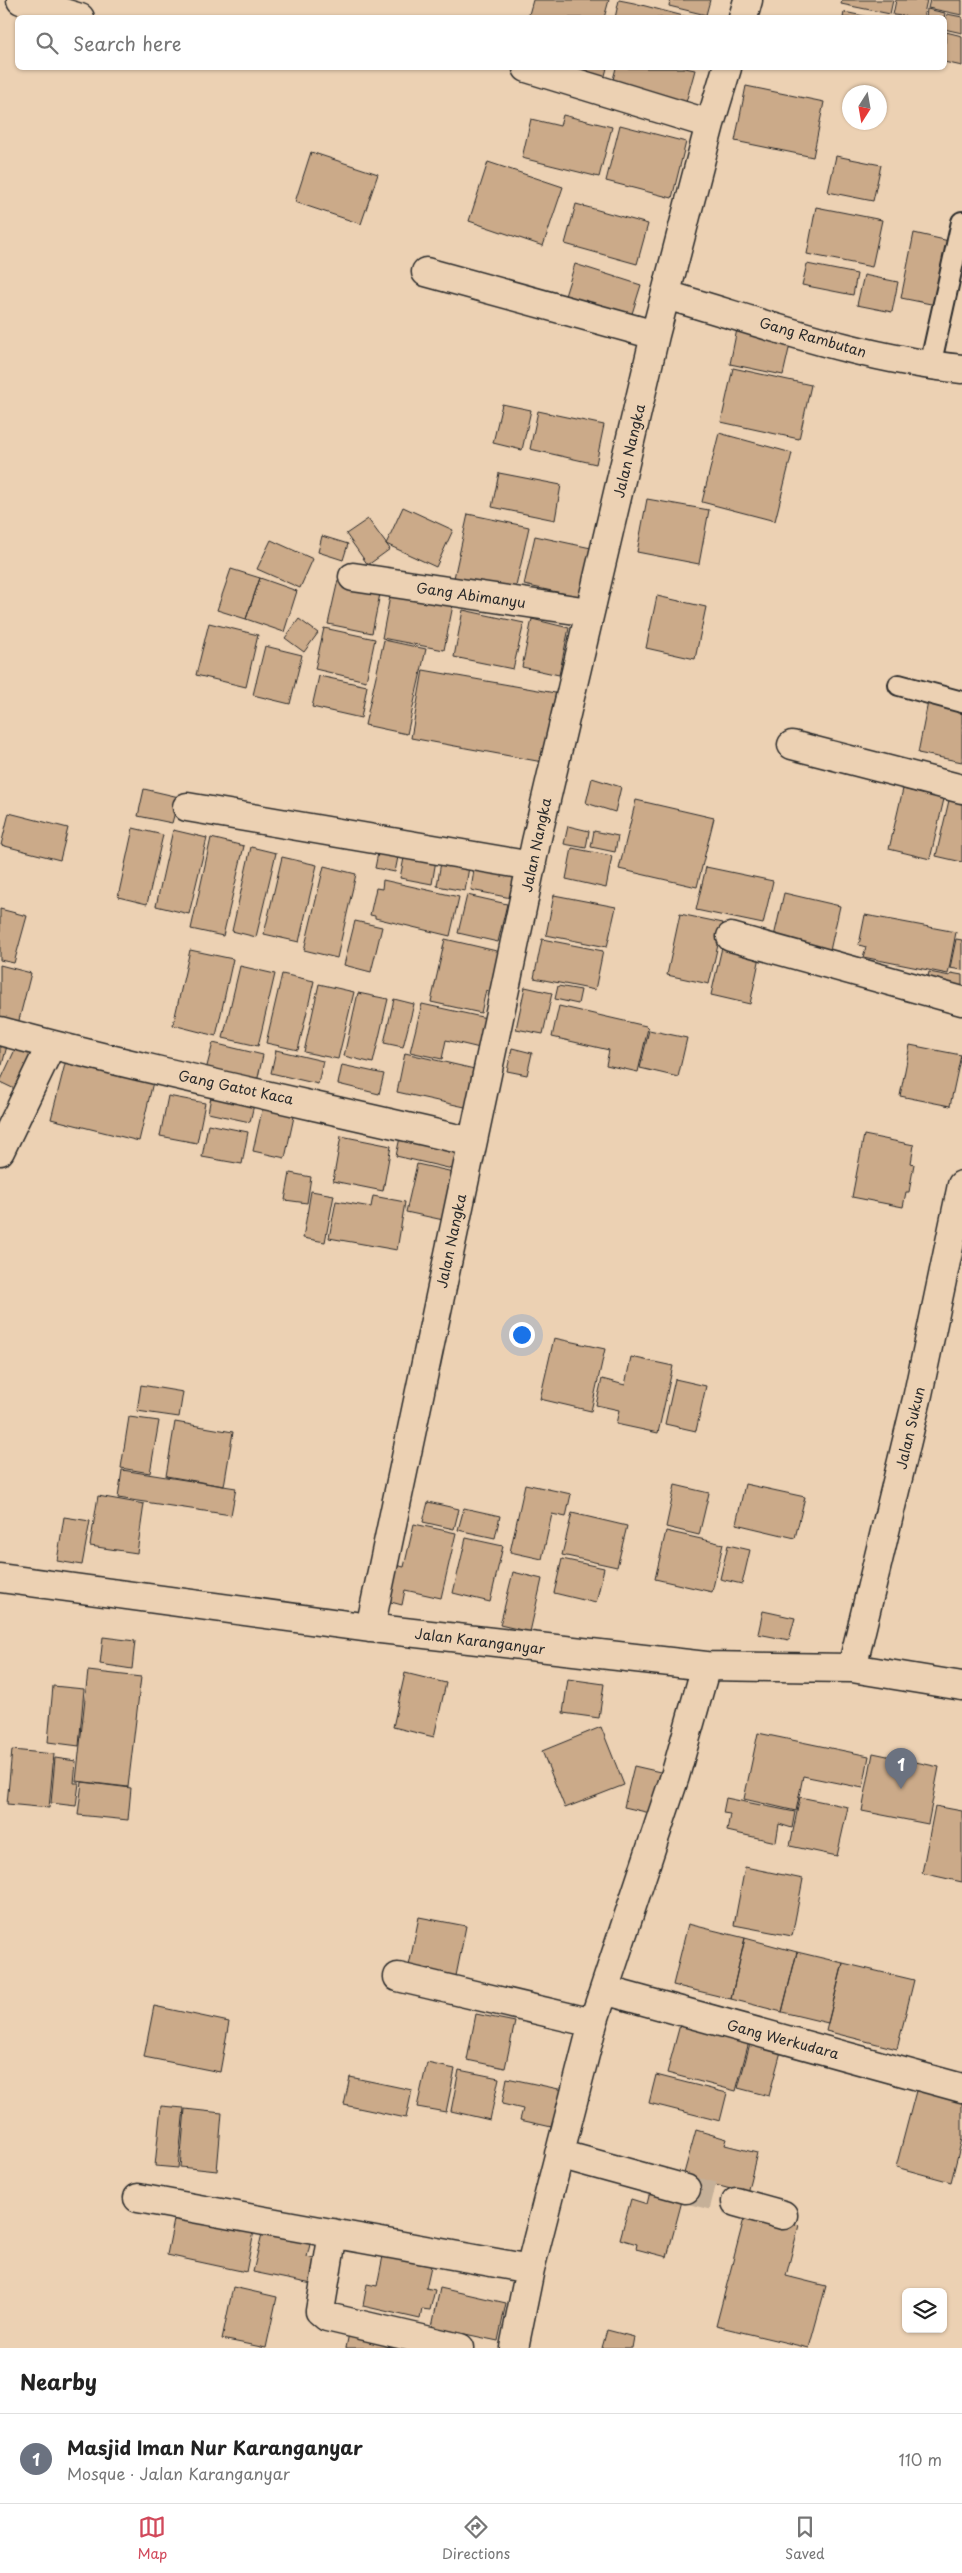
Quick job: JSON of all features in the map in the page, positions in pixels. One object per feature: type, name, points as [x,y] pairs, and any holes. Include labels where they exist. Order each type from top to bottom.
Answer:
[{"type":"street","points":[[21,0],[70,15]]},
{"type":"street","points":[[744,15],[748,0]]},
{"type":"street","points":[[534,70],[710,124]]},
{"type":"street","name":"Jalan Nangka","points":[[370,1628],[472,1142],[589,612],[655,335],[710,124],[726,70]]},
{"type":"street","points":[[426,272],[655,335]]},
{"type":"street","name":"Gang Rambutan","points":[[666,294],[858,350],[930,366],[962,369]]},
{"type":"street","name":"Gang Abimanyu","points":[[353,577],[589,612]]},
{"type":"street","points":[[792,745],[962,789]]},
{"type":"street","points":[[187,807],[532,866]]},
{"type":"street","points":[[731,938],[962,1002]]},
{"type":"street","name":"Gang Gatot Kaca","points":[[0,1031],[51,1045],[472,1142]]},
{"type":"street","points":[[0,1151],[51,1045]]},
{"type":"street","name":"Jalan Sukun","points":[[852,1668],[918,1398],[962,1185]]},
{"type":"street","name":"Jalan Karanganyar","points":[[0,1578],[370,1628],[706,1666],[852,1668],[962,1686]]},
{"type":"street","points":[[514,2348],[530,2269],[593,2023],[675,1776],[706,1666]]},
{"type":"street","points":[[398,1977],[593,2023]]},
{"type":"street","name":"Gang Werkudara","points":[[604,1990],[962,2088]]},
{"type":"street","points":[[559,2154],[686,2189]]},
{"type":"street","points":[[138,2198],[530,2269]]},
{"type":"street","points":[[736,2202],[783,2215]]},
{"type":"street","points":[[333,2233],[320,2311],[328,2317],[460,2348]]},
{"type":"lane","points":[[930,366],[962,222]]},
{"type":"lane","points":[[899,685],[962,702]]},
{"type":"building","points":[[533,0],[609,0],[605,15],[529,15]]},
{"type":"building","points":[[619,0],[680,15],[616,15]]},
{"type":"building","points":[[670,0],[710,0],[706,15],[669,6]]},
{"type":"building","points":[[842,0],[893,0],[890,14],[841,4]]},
{"type":"building","points":[[896,0],[927,0],[924,15],[893,15]]},
{"type":"building","points":[[930,0],[962,0],[962,15],[928,8]]},
{"type":"building","points":[[927,9],[945,13],[945,15],[926,15]]},
{"type":"building","points":[[844,12],[858,15],[844,15]]},
{"type":"building","points":[[947,15],[962,17],[962,33],[947,30]]},
{"type":"building","points":[[947,32],[962,36],[962,66],[947,63]]},
{"type":"building","points":[[554,70],[606,70],[602,87]]},
{"type":"building","points":[[615,70],[695,70],[685,106],[611,87]]},
{"type":"building","points":[[746,86],[824,102],[813,157],[735,141]]},
{"type":"building","points":[[563,115],[612,127],[599,177],[522,158],[531,119],[560,126]]},
{"type":"building","points":[[620,125],[686,142],[672,198],[606,181]]},
{"type":"building","points":[[311,152],[378,174],[361,224],[295,202]]},
{"type":"building","points":[[836,156],[881,165],[873,201],[828,192]]},
{"type":"building","points":[[488,162],[563,187],[543,246],[469,221]]},
{"type":"building","points":[[576,204],[648,224],[637,264],[565,244]]},
{"type":"building","points":[[816,207],[882,220],[872,267],[807,254]]},
{"type":"building","points":[[914,233],[949,241],[936,305],[901,298]]},
{"type":"building","points":[[575,264],[641,285],[630,320],[564,299]]},
{"type":"building","points":[[807,264],[857,274],[853,295],[802,285]]},
{"type":"building","points":[[864,275],[898,282],[892,312],[857,305]]},
{"type":"building","points":[[737,329],[791,340],[783,375],[730,364]]},
{"type":"building","points":[[733,368],[811,385],[799,439],[721,422]]},
{"type":"building","points":[[502,404],[531,410],[522,450],[493,443]]},
{"type":"building","points":[[538,411],[604,425],[596,464],[530,449]]},
{"type":"building","points":[[719,433],[792,453],[775,521],[702,502]]},
{"type":"building","points":[[499,473],[561,485],[555,520],[492,507]]},
{"type":"building","points":[[647,499],[709,510],[699,564],[637,552]]},
{"type":"building","points":[[403,507],[453,530],[436,567],[386,544]]},
{"type":"building","points":[[468,514],[529,527],[515,591],[454,578]]},
{"type":"building","points":[[368,519],[390,549],[368,565],[346,534]]},
{"type":"building","points":[[322,536],[348,544],[343,560],[318,552]]},
{"type":"building","points":[[535,536],[591,548],[580,597],[524,585]]},
{"type":"building","points":[[271,540],[313,559],[300,588],[257,569]]},
{"type":"building","points":[[231,569],[260,578],[246,619],[217,610]]},
{"type":"building","points":[[260,578],[297,591],[284,632],[246,619]]},
{"type":"building","points":[[338,580],[381,589],[372,633],[328,624]]},
{"type":"building","points":[[391,591],[453,605],[444,650],[382,638]]},
{"type":"building","points":[[657,596],[706,607],[695,659],[646,648]]},
{"type":"building","points":[[463,610],[524,623],[513,669],[454,657]]},
{"type":"building","points":[[299,619],[318,633],[304,652],[285,638]]},
{"type":"building","points":[[532,619],[569,628],[559,675],[522,667]]},
{"type":"building","points":[[209,623],[258,635],[246,687],[196,675]]},
{"type":"building","points":[[324,628],[375,639],[366,681],[315,669]]},
{"type":"building","points":[[384,640],[426,649],[407,734],[365,725]]},
{"type":"building","points":[[265,646],[302,655],[290,704],[253,695]]},
{"type":"building","points":[[423,670],[561,694],[548,763],[411,738]]},
{"type":"building","points":[[319,676],[367,686],[361,718],[312,707]]},
{"type":"building","points":[[928,702],[962,709],[962,762],[918,753]]},
{"type":"building","points":[[592,778],[621,787],[615,812],[586,803]]},
{"type":"building","points":[[144,789],[179,797],[172,823],[138,816]]},
{"type":"building","points":[[903,789],[944,799],[930,859],[889,849]]},
{"type":"building","points":[[950,796],[962,799],[962,862],[936,856]]},
{"type":"building","points":[[636,800],[714,818],[697,887],[619,869]]},
{"type":"building","points":[[9,813],[68,828],[60,860],[1,845]]},
{"type":"building","points":[[568,826],[589,831],[586,848],[564,844]]},
{"type":"building","points":[[133,828],[163,835],[147,904],[118,897]]},
{"type":"building","points":[[173,830],[207,838],[189,914],[156,906]]},
{"type":"building","points":[[594,831],[618,836],[615,852],[591,847]]},
{"type":"building","points":[[211,838],[244,846],[223,936],[191,929]]},
{"type":"building","points":[[251,847],[276,853],[256,937],[232,931]]},
{"type":"building","points":[[379,848],[399,852],[395,872],[375,868]]},
{"type":"building","points":[[406,848],[437,854],[432,884],[400,878]]},
{"type":"building","points":[[572,848],[612,856],[606,888],[566,879]]},
{"type":"building","points":[[442,856],[470,861],[465,891],[437,886]]},
{"type":"building","points":[[282,857],[317,865],[299,942],[264,934]]},
{"type":"building","points":[[475,863],[516,870],[511,898],[471,890]]},
{"type":"building","points":[[324,866],[356,874],[337,958],[304,950]]},
{"type":"building","points":[[706,867],[773,881],[763,924],[696,910]]},
{"type":"building","points":[[383,880],[459,897],[450,936],[375,918],[375,916],[370,915],[376,888],[382,889]]},
{"type":"building","points":[[784,893],[840,906],[829,955],[773,941]]},
{"type":"building","points":[[467,895],[507,904],[498,942],[458,933]]},
{"type":"building","points":[[554,895],[616,907],[607,947],[546,935]]},
{"type":"building","points":[[0,909],[27,916],[14,963],[0,960]]},
{"type":"building","points":[[680,914],[723,923],[709,984],[667,975]]},
{"type":"building","points":[[865,915],[956,932],[948,974],[863,957],[866,947],[859,945]]},
{"type":"building","points":[[355,921],[382,927],[371,972],[344,965]]},
{"type":"building","points":[[445,939],[501,952],[492,992],[486,990],[481,1013],[431,1002]]},
{"type":"building","points":[[542,939],[603,951],[595,990],[534,978]]},
{"type":"building","points":[[956,939],[962,940],[962,970],[950,968]]},
{"type":"building","points":[[723,943],[761,952],[750,1004],[711,995]]},
{"type":"building","points":[[190,950],[233,959],[216,1036],[173,1025]]},
{"type":"building","points":[[0,965],[31,973],[17,1028],[0,1023]]},
{"type":"building","points":[[240,966],[275,974],[258,1046],[223,1038]]},
{"type":"building","points":[[929,972],[950,976],[951,973],[962,975],[962,997],[925,990]]},
{"type":"building","points":[[282,974],[314,981],[298,1050],[266,1043]]},
{"type":"building","points":[[319,984],[354,992],[338,1059],[304,1052]]},
{"type":"building","points":[[558,986],[581,990],[578,1004],[555,999]]},
{"type":"building","points":[[525,987],[552,993],[543,1034],[516,1029]]},
{"type":"building","points":[[358,993],[388,999],[373,1063],[344,1056]]},
{"type":"building","points":[[394,999],[414,1004],[403,1047],[384,1043]]},
{"type":"building","points":[[422,1004],[491,1019],[484,1049],[446,1040],[442,1059],[410,1052]]},
{"type":"building","points":[[559,1006],[646,1026],[648,1028],[638,1072],[606,1065],[609,1050],[552,1037]]},
{"type":"building","points":[[649,1030],[687,1038],[678,1077],[640,1068]]},
{"type":"building","points":[[0,1040],[8,1042],[2,1065],[0,1065]]},
{"type":"building","points":[[19,1041],[42,1053],[23,1093],[0,1082]]},
{"type":"building","points":[[213,1043],[263,1055],[257,1082],[206,1070]]},
{"type":"building","points":[[910,1045],[961,1055],[950,1106],[900,1096]]},
{"type":"building","points":[[512,1048],[532,1053],[527,1075],[507,1071]]},
{"type":"building","points":[[276,1050],[323,1061],[318,1084],[271,1073]]},
{"type":"building","points":[[405,1053],[483,1071],[474,1109],[397,1092]]},
{"type":"building","points":[[66,1060],[153,1082],[139,1141],[51,1119]]},
{"type":"building","points":[[342,1065],[384,1074],[379,1094],[338,1084]]},
{"type":"building","points":[[212,1091],[255,1100],[250,1122],[208,1113]]},
{"type":"building","points":[[168,1096],[205,1103],[197,1143],[160,1136]]},
{"type":"building","points":[[263,1106],[295,1112],[285,1158],[253,1151]]},
{"type":"building","points":[[208,1124],[248,1132],[242,1164],[202,1157]]},
{"type":"building","points":[[402,1128],[468,1143],[461,1171],[396,1156]]},
{"type":"building","points":[[864,1135],[914,1145],[911,1163],[914,1164],[909,1192],[906,1192],[903,1207],[852,1197]]},
{"type":"building","points":[[341,1136],[391,1146],[383,1191],[333,1181]]},
{"type":"building","points":[[417,1164],[458,1173],[448,1221],[406,1212]]},
{"type":"building","points":[[290,1173],[311,1177],[307,1203],[285,1200]]},
{"type":"building","points":[[311,1191],[334,1195],[325,1242],[303,1238]]},
{"type":"building","points":[[373,1196],[405,1202],[397,1250],[329,1238],[336,1201],[371,1207]]},
{"type":"building","points":[[554,1338],[605,1349],[591,1411],[540,1399]]},
{"type":"building","points":[[631,1357],[673,1366],[658,1433],[616,1424],[619,1410],[596,1405],[602,1379],[625,1385]]},
{"type":"building","points":[[675,1379],[706,1386],[696,1431],[665,1424]]},
{"type":"building","points":[[141,1385],[183,1392],[179,1417],[137,1411]]},
{"type":"building","points":[[129,1417],[159,1421],[150,1473],[121,1468]]},
{"type":"building","points":[[175,1422],[233,1432],[224,1486],[166,1476]]},
{"type":"building","points":[[122,1470],[236,1488],[231,1515],[118,1498]]},
{"type":"building","points":[[525,1484],[571,1494],[566,1517],[552,1514],[542,1559],[510,1552]]},
{"type":"building","points":[[745,1484],[805,1497],[795,1538],[736,1524]]},
{"type":"building","points":[[675,1485],[709,1493],[699,1535],[666,1527]]},
{"type":"building","points":[[98,1496],[144,1504],[137,1553],[90,1546]]},
{"type":"building","points":[[428,1502],[459,1509],[454,1529],[423,1522]]},
{"type":"building","points":[[464,1508],[500,1516],[495,1538],[458,1530]]},
{"type":"building","points":[[572,1513],[627,1526],[617,1567],[562,1555]]},
{"type":"building","points":[[64,1517],[90,1521],[82,1565],[57,1561]]},
{"type":"building","points":[[414,1524],[456,1533],[441,1598],[405,1590],[402,1605],[387,1601],[395,1565],[404,1567]]},
{"type":"building","points":[[666,1531],[723,1544],[712,1592],[655,1579]]},
{"type":"building","points":[[466,1538],[503,1546],[490,1602],[453,1593]]},
{"type":"building","points":[[728,1545],[750,1550],[742,1584],[720,1579]]},
{"type":"building","points":[[562,1559],[604,1568],[596,1603],[554,1593]]},
{"type":"building","points":[[513,1572],[542,1579],[530,1632],[500,1625]]},
{"type":"building","points":[[763,1611],[795,1618],[789,1640],[758,1634]]},
{"type":"building","points":[[103,1637],[135,1641],[132,1669],[100,1664]]},
{"type":"building","points":[[88,1671],[141,1677],[128,1787],[76,1781]]},
{"type":"building","points":[[405,1673],[446,1683],[434,1737],[393,1727]]},
{"type":"building","points":[[568,1679],[604,1684],[599,1718],[563,1713]]},
{"type":"building","points":[[53,1686],[84,1689],[79,1746],[48,1742]]},
{"type":"building","points":[[601,1727],[624,1785],[565,1808],[542,1751]]},
{"type":"building","points":[[758,1733],[869,1756],[863,1788],[803,1776],[796,1811],[744,1799]]},
{"type":"building","points":[[12,1750],[54,1754],[49,1808],[7,1804]]},
{"type":"building","points":[[873,1753],[939,1767],[928,1824],[862,1811]]},
{"type":"building","points":[[55,1758],[76,1761],[74,1783],[79,1783],[76,1806],[51,1803]]},
{"type":"building","points":[[634,1766],[669,1774],[659,1815],[624,1807]]},
{"type":"building","points":[[82,1782],[131,1788],[128,1820],[78,1815]]},
{"type":"building","points":[[800,1797],[848,1807],[837,1856],[790,1846]]},
{"type":"building","points":[[726,1798],[795,1812],[792,1828],[779,1824],[776,1842],[727,1831],[730,1814],[723,1813]]},
{"type":"building","points":[[935,1806],[962,1811],[962,1882],[922,1873]]},
{"type":"building","points":[[745,1867],[803,1879],[792,1936],[734,1925]]},
{"type":"building","points":[[419,1917],[466,1926],[456,1976],[409,1966]]},
{"type":"building","points":[[688,1924],[745,1938],[731,1999],[673,1985]]},
{"type":"building","points":[[745,1938],[797,1952],[782,2012],[731,1999]]},
{"type":"building","points":[[797,1952],[843,1963],[828,2023],[782,2012]]},
{"type":"building","points":[[843,1963],[914,1980],[897,2049],[826,2031]]},
{"type":"building","points":[[154,2006],[229,2022],[220,2072],[144,2057]]},
{"type":"building","points":[[476,2014],[515,2022],[505,2068],[467,2060]]},
{"type":"building","points":[[681,2021],[750,2038],[736,2091],[667,2073]]},
{"type":"building","points":[[752,2036],[783,2044],[769,2096],[738,2088]]},
{"type":"building","points":[[427,2063],[455,2069],[446,2112],[417,2107]]},
{"type":"building","points":[[459,2070],[499,2078],[490,2120],[451,2111]]},
{"type":"building","points":[[656,2075],[727,2093],[720,2121],[649,2103]]},
{"type":"building","points":[[350,2077],[412,2090],[406,2118],[344,2105]]},
{"type":"building","points":[[507,2078],[568,2091],[556,2128],[520,2120],[523,2109],[502,2104]]},
{"type":"building","points":[[917,2087],[962,2099],[962,2139],[951,2182],[896,2167]]},
{"type":"building","points":[[161,2106],[184,2108],[178,2168],[155,2166]]},
{"type":"building","points":[[185,2109],[222,2113],[217,2171],[180,2167]]},
{"type":"building","points":[[696,2130],[727,2139],[725,2145],[757,2153],[747,2193],[683,2177]]},
{"type":"building","points":[[650,2192],[682,2201],[667,2257],[636,2249],[637,2244],[620,2239],[631,2199],[647,2204]]},
{"type":"building","points":[[176,2210],[255,2226],[246,2272],[167,2255]]},
{"type":"building","points":[[746,2211],[799,2225],[786,2276],[826,2286],[809,2348],[716,2326]]},
{"type":"building","points":[[264,2225],[312,2236],[307,2257],[317,2260],[312,2284],[253,2272]]},
{"type":"building","points":[[383,2256],[431,2266],[426,2288],[435,2290],[430,2310],[422,2309],[420,2319],[363,2306],[367,2284],[377,2286]]},
{"type":"building","points":[[233,2287],[277,2297],[266,2348],[222,2339]]},
{"type":"building","points":[[440,2288],[506,2303],[498,2341],[432,2327]]},
{"type":"building","points":[[607,2330],[634,2337],[632,2348],[602,2348]]},
{"type":"building","points":[[349,2333],[397,2344],[396,2348],[346,2348]]},
{"type":"tunnel","points":[[686,2189],[736,2202]]},
{"type":"place","name":"Masjid Iman Nur Karanganyar","points":[[901,1789]]}]
